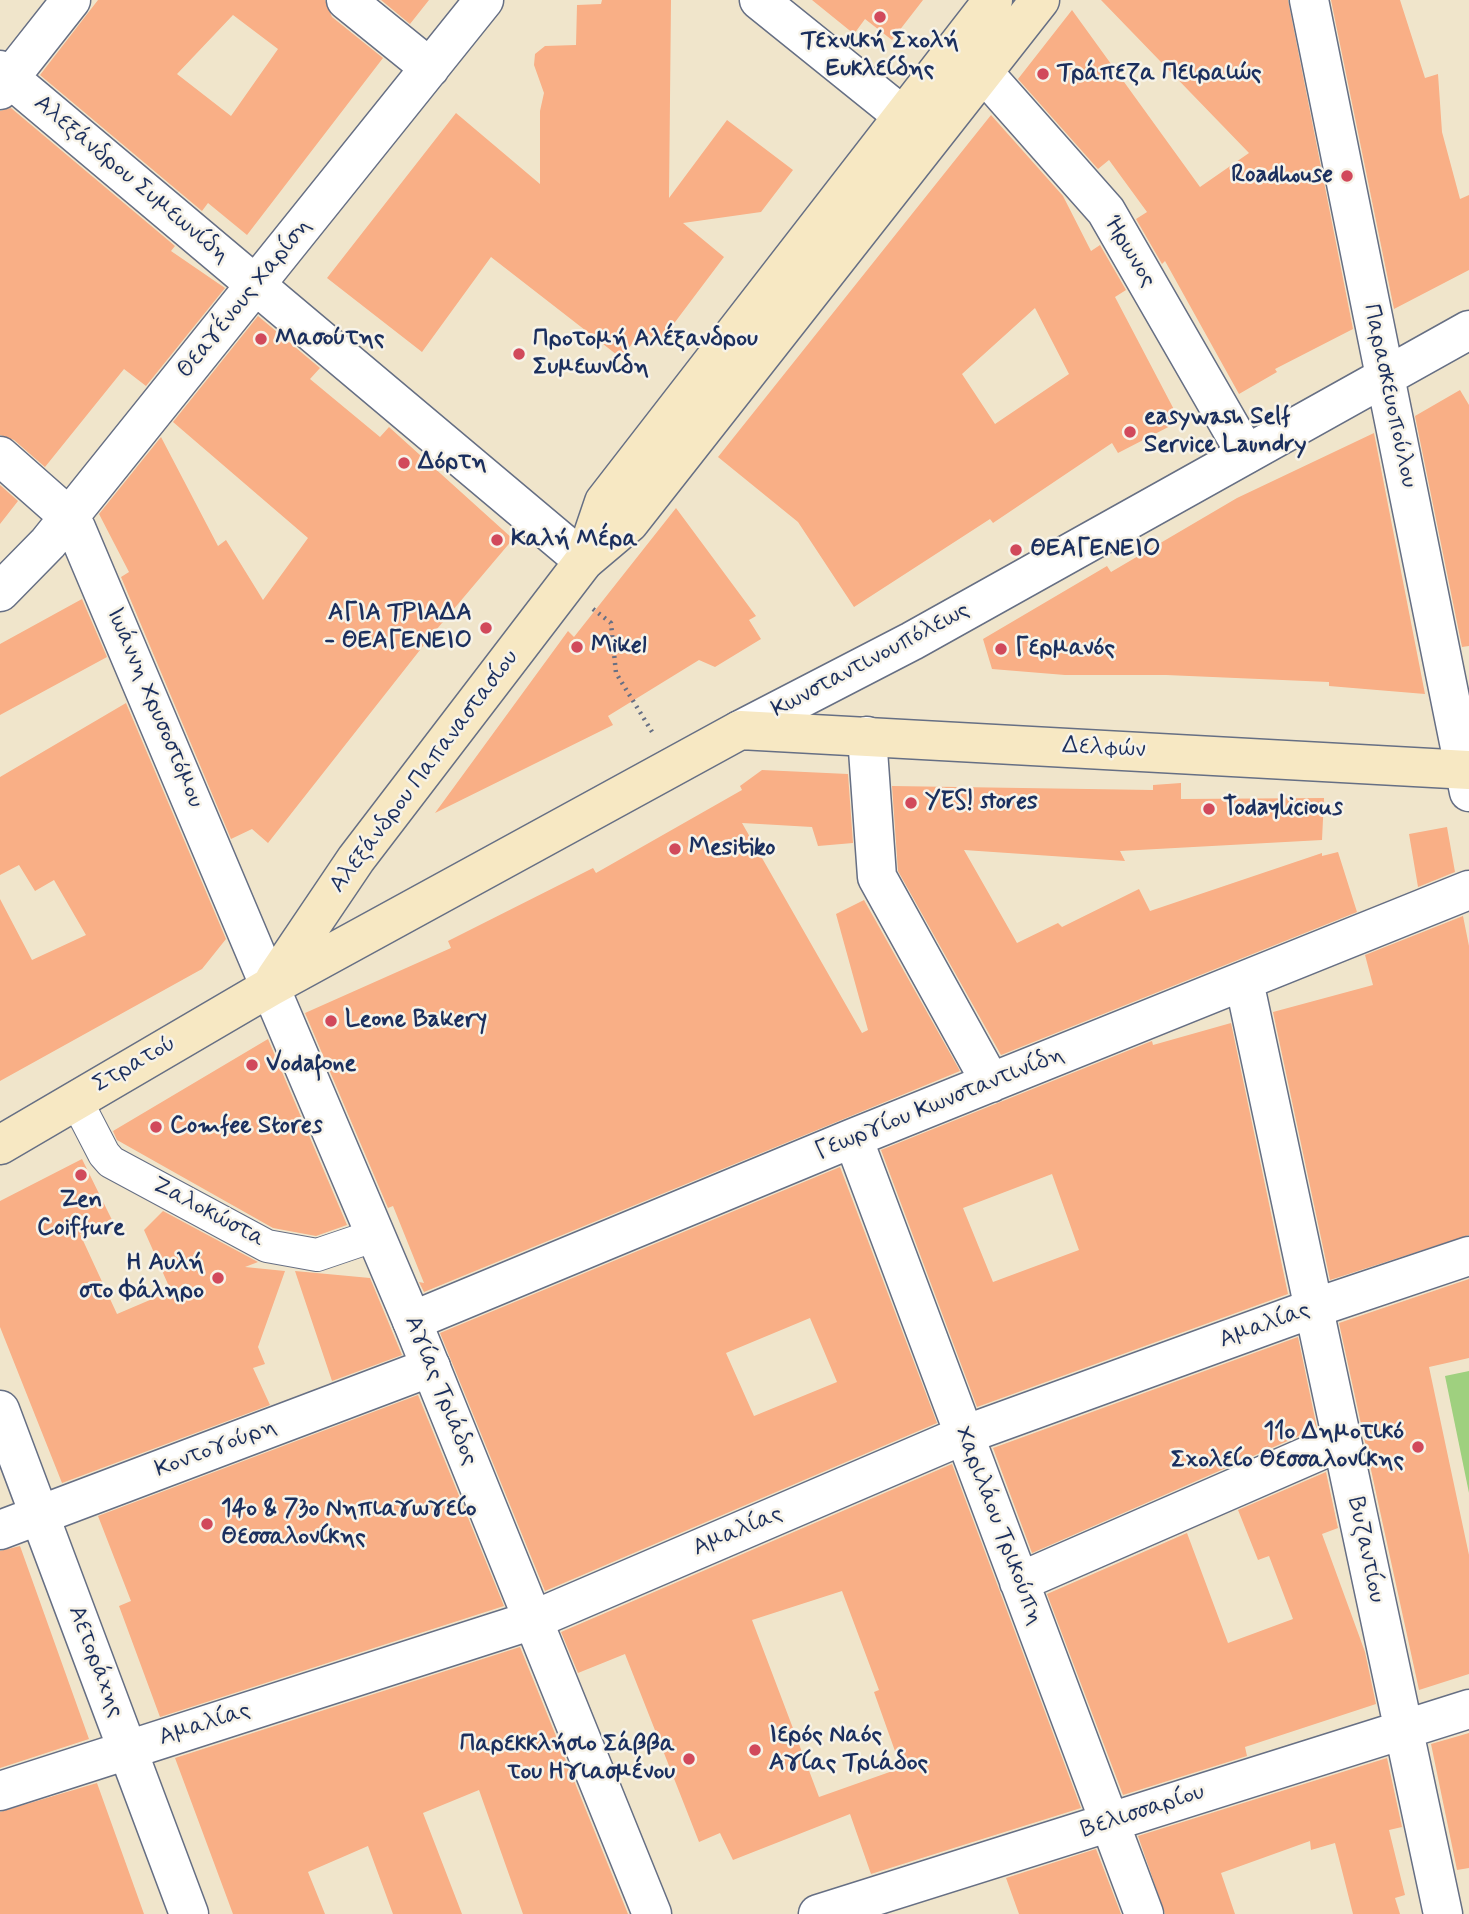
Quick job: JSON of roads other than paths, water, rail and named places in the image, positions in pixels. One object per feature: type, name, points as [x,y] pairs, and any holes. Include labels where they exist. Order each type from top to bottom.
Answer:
[{"type":"main road","name":"Αλεξάνδρου Παπαναστασίου","points":[[575,573],[604,502],[993,0]]},
{"type":"main road","name":"Αλεξάνδρου Παπαναστασίου","points":[[270,986],[356,859],[575,573],[629,523],[1040,0]]},
{"type":"main road","name":"Δελφών","points":[[740,730],[867,736],[1468,778]]},
{"type":"main road","name":"Κωνσταντινουπόλεως","points":[[270,986],[740,730]]},
{"type":"main road","name":"Στρατού","points":[[0,1144],[270,986]]},
{"type":"street","points":[[3,79],[71,0]]},
{"type":"street","points":[[346,0],[430,68]]},
{"type":"street","name":"Θεαγένους Χαρίση","points":[[0,592],[34,558],[257,286],[484,0]]},
{"type":"street","points":[[759,0],[903,116]]},
{"type":"street","name":"Παρασκευοπούλου","points":[[1309,0],[1468,778]]},
{"type":"street","name":"Ήρωνος","points":[[982,72],[1106,211],[1246,454]]},
{"type":"street","name":"Αλεξάνδρου Συμεωνίδη","points":[[3,79],[257,286],[575,573]]},
{"type":"street","name":"Κωνσταντινουπόλεως","points":[[740,730],[912,641],[1469,330]]},
{"type":"street","name":"Ιωάννη Χρυσοστόμου","points":[[0,456],[68,516],[91,559],[270,986]]},
{"type":"street","points":[[867,736],[877,877],[991,1083]]},
{"type":"street","name":"Γεωργίου Κωνσταντινίδη","points":[[412,1321],[852,1138],[1469,890]]},
{"type":"street","name":"Βυζαντίου","points":[[1244,981],[1443,1914]]},
{"type":"street","name":"Αγίας Τριάδος","points":[[270,986],[431,1367],[652,1914]]},
{"type":"street","name":"Ζαλοκώστα","points":[[76,1100],[104,1154],[111,1161],[267,1246],[317,1255],[376,1235]]},
{"type":"street","name":"Χαριλάου Τρικούπη","points":[[852,1138],[1144,1914]]},
{"type":"street","name":"Αμαλίας","points":[[0,1791],[533,1620],[964,1435],[1314,1308],[1469,1256]]},
{"type":"street","name":"Κοντογούρη","points":[[0,1530],[431,1367]]},
{"type":"street","name":"Αετοράχης","points":[[0,1410],[189,1914]]},
{"type":"street","points":[[1019,1582],[1342,1441]]},
{"type":"street","name":"Βελισσαρίου","points":[[818,1914],[1469,1709]]},
{"type":"place","name":"Τεχνική Σχολή Ευκλείδης","points":[[880,17]]},
{"type":"place","name":"Τράπεζα Πειραιώς","points":[[1043,74]]},
{"type":"place","name":"Roadhouse","points":[[1347,176]]},
{"type":"place","name":"Μασούτης","points":[[261,339]]},
{"type":"place","name":"Προτομή Αλέξανδρου Συμεωνίδη","points":[[519,354]]},
{"type":"place","name":"easywash Self Service Laundry","points":[[1130,432]]},
{"type":"place","name":"Δόρτη","points":[[404,463]]},
{"type":"place","name":"Καλή Μέρα","points":[[497,540]]},
{"type":"place","name":"ΘΕΑΓΕΝΕΙΟ","points":[[1016,550]]},
{"type":"place","name":"ΑΓΙΑ ΤΡΙΑΔΑ - ΘΕΑΓΕΝΕΙΟ","points":[[486,628]]},
{"type":"place","name":"Mikel","points":[[577,647]]},
{"type":"place","name":"Γερμανός","points":[[1001,649]]},
{"type":"place","name":"YES! stores","points":[[911,803]]},
{"type":"place","name":"Todaylicious","points":[[1209,809]]},
{"type":"place","name":"Mesitiko","points":[[675,849]]},
{"type":"place","name":"Leone Bakery","points":[[331,1021]]},
{"type":"place","name":"Vodafone","points":[[252,1065]]},
{"type":"place","name":"Comfee Stores","points":[[156,1127]]},
{"type":"place","name":"Zen Coiffure","points":[[81,1175]]},
{"type":"place","name":"Η Αυλή στο Φάληρο","points":[[218,1278]]},
{"type":"place","name":"11ο Δημοτικό Σχολείο Θεσσαλονίκης","points":[[1418,1447]]},
{"type":"place","name":"14ο & 73ο Νηπιαγωγείο Θεσσαλονίκης","points":[[207,1524]]},
{"type":"place","name":"Ιερός Ναός Αγίας Τριάδος","points":[[755,1750]]},
{"type":"place","name":"Παρεκκλήσιο Σάββα του Ηγιασμένου","points":[[689,1759]]}]
